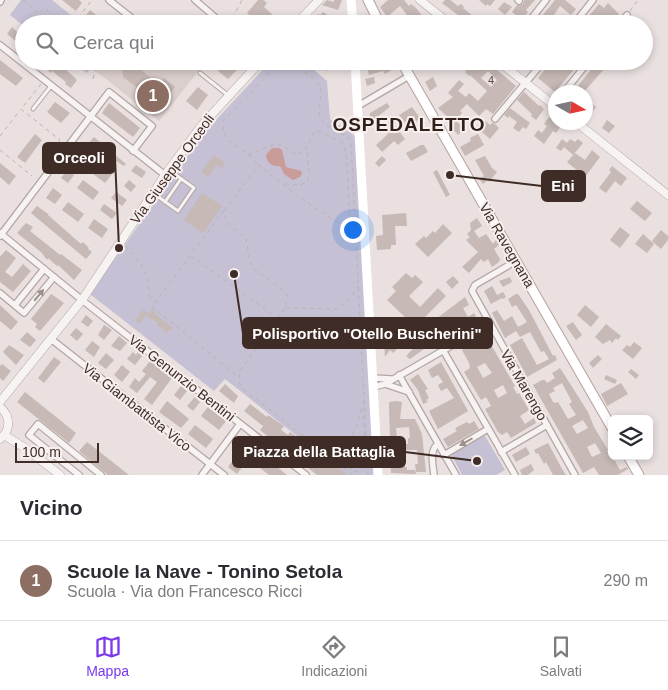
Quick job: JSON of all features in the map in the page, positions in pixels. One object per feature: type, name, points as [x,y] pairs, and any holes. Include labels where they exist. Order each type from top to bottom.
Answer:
[{"type":"main road","points":[[351,0],[352,15]]},
{"type":"main road","points":[[354,15],[355,5],[363,0],[375,15]]},
{"type":"main road","points":[[356,70],[378,475]]},
{"type":"main road","name":"Via Ravegnana","points":[[406,70],[608,421]]},
{"type":"main road","points":[[630,460],[639,475]]},
{"type":"street","points":[[109,0],[128,15]]},
{"type":"street","points":[[195,0],[212,15]]},
{"type":"street","points":[[305,15],[319,0]]},
{"type":"street","points":[[420,0],[439,15]]},
{"type":"street","points":[[534,15],[546,0]]},
{"type":"street","points":[[581,15],[593,0]]},
{"type":"street","points":[[0,45],[15,57]]},
{"type":"street","points":[[32,70],[133,151],[167,172]]},
{"type":"street","name":"Via Giuseppe Orceoli","points":[[0,402],[82,300],[167,172],[202,125],[253,70]]},
{"type":"street","points":[[509,70],[548,100]]},
{"type":"street","points":[[495,119],[537,70]]},
{"type":"street","points":[[570,85],[582,70]]},
{"type":"street","points":[[358,106],[410,76]]},
{"type":"street","points":[[1,234],[109,92],[152,126],[133,151]]},
{"type":"street","points":[[586,130],[668,195]]},
{"type":"street","name":"Via Genunzio Bentini","points":[[1,234],[82,300],[306,475]]},
{"type":"street","name":"Via Marengo","points":[[516,261],[472,288],[489,324],[575,475]]},
{"type":"street","points":[[15,305],[44,269]]},
{"type":"street","points":[[0,293],[24,313],[54,277]]},
{"type":"street","points":[[385,384],[489,324]]},
{"type":"street","name":"Via Giambattista Vico","points":[[51,339],[224,475]]},
{"type":"street","points":[[443,350],[514,475]]},
{"type":"street","points":[[399,375],[456,475]]},
{"type":"street","points":[[373,383],[391,379]]},
{"type":"street","points":[[373,383],[385,384],[409,392]]},
{"type":"street","points":[[0,407],[6,413],[9,425],[2,437],[25,448],[60,475]]},
{"type":"street","points":[[79,475],[29,435],[38,424],[102,475]]},
{"type":"street","points":[[202,475],[240,424]]},
{"type":"street","points":[[501,452],[547,425]]},
{"type":"street","points":[[444,455],[488,429]]},
{"type":"street","points":[[434,475],[432,451],[438,444]]},
{"type":"lane","points":[[200,73],[229,96]]},
{"type":"lane","points":[[32,108],[51,85]]},
{"type":"lane","points":[[153,193],[178,211],[194,188],[167,172]]},
{"type":"lane","points":[[165,202],[180,179]]},
{"type":"path","points":[[23,0],[40,14],[44,8],[54,15]]},
{"type":"path","points":[[80,15],[92,0]]},
{"type":"path","points":[[234,15],[242,0]]},
{"type":"path","points":[[627,15],[638,0]]},
{"type":"path","points":[[93,79],[96,70]]},
{"type":"path","points":[[272,70],[224,120],[222,128],[224,136],[296,195],[340,224],[346,226],[350,221],[346,153],[342,142],[318,131],[314,132],[307,148],[309,171],[307,182],[300,185],[284,184]]},
{"type":"path","points":[[303,70],[318,83],[321,89],[319,117],[351,141],[368,475]]},
{"type":"path","points":[[0,136],[21,110]]},
{"type":"path","points":[[55,136],[60,140],[58,142]]},
{"type":"path","points":[[248,155],[274,144],[278,144],[297,155],[307,148]]},
{"type":"path","points":[[0,150],[32,176]]},
{"type":"path","points":[[225,210],[225,220],[246,239],[250,262],[253,268],[285,292],[287,297],[285,308],[240,371],[234,374],[152,307],[156,302],[191,255],[225,210],[259,165]]},
{"type":"path","points":[[124,245],[138,259],[146,273],[149,288],[148,296],[156,302]]},
{"type":"path","points":[[191,255],[278,318]]},
{"type":"path","points":[[285,308],[337,309],[350,299],[358,287]]},
{"type":"path","points":[[240,371],[239,382],[242,388],[353,475]]},
{"type":"path","points":[[365,400],[360,408],[353,435],[339,443],[324,438],[321,440],[321,445],[355,472],[359,471],[362,467],[360,462],[352,462],[345,458],[343,451],[348,445],[353,444],[363,456],[365,454],[362,410],[364,407],[366,408]]},
{"type":"shaded area","points":[[21,0],[52,0],[71,15],[15,15],[15,19],[10,15]]},
{"type":"shaded area","points":[[97,70],[199,70],[159,121]]},
{"type":"shaded area","points":[[263,70],[314,70],[327,81],[330,119],[355,136],[375,475],[346,475],[225,379],[214,391],[90,294],[203,134]]},
{"type":"shaded area","points":[[272,148],[282,150],[286,167],[301,171],[300,177],[293,180],[284,174],[280,166],[272,165],[269,162],[266,155]]},
{"type":"shaded area","points":[[485,436],[505,470],[496,475],[462,475],[450,452]]},
{"type":"building","points":[[62,0],[79,0],[82,3],[76,11]]},
{"type":"building","points":[[258,0],[263,0],[267,3],[264,7],[273,15],[249,15],[247,13]]},
{"type":"building","points":[[327,0],[334,2],[334,0],[342,0],[338,10],[322,5]]},
{"type":"building","points":[[388,0],[404,0],[409,6],[411,4],[416,8],[422,15],[407,15],[400,6],[389,15],[386,15],[380,7]]},
{"type":"building","points":[[445,0],[450,0],[458,6],[461,4],[472,15],[458,15],[442,3]]},
{"type":"building","points":[[479,0],[495,0],[490,6],[487,4],[486,6]]},
{"type":"building","points":[[524,0],[535,0],[526,10],[528,12],[526,15],[516,15],[512,12],[517,5],[523,4]]},
{"type":"building","points":[[555,0],[565,0],[576,9],[571,15],[560,6],[554,15],[543,15]]},
{"type":"building","points":[[504,2],[512,7],[505,15],[498,9]]},
{"type":"building","points":[[608,3],[619,14],[590,15],[599,4],[604,8]]},
{"type":"building","points":[[90,10],[96,15],[86,15]]},
{"type":"building","points":[[12,27],[15,30],[15,41],[7,34]]},
{"type":"building","points":[[0,60],[23,78],[16,86],[0,74]]},
{"type":"building","points":[[47,70],[66,70],[77,80],[71,88],[52,71],[51,73]]},
{"type":"building","points":[[122,70],[141,70],[159,85],[164,78],[175,87],[160,105],[123,77]]},
{"type":"building","points":[[219,70],[237,70],[228,79]]},
{"type":"building","points":[[368,70],[392,70],[385,74],[383,71],[369,75]]},
{"type":"building","points":[[467,70],[497,70],[516,86],[493,114],[486,109],[479,116],[467,104],[455,120],[464,128],[458,135],[450,126],[453,122],[438,108],[453,97],[448,93],[459,80],[464,84],[458,91],[466,97],[469,93],[478,101],[487,91],[465,72]],"holes":[[[488,71],[497,80],[491,87],[481,78]]]},
{"type":"building","points":[[545,70],[573,70],[561,85],[548,86],[538,78]]},
{"type":"building","points":[[591,70],[603,70],[590,85],[579,85]]},
{"type":"building","points":[[374,77],[375,83],[367,86],[365,79]]},
{"type":"building","points":[[433,77],[437,86],[430,91],[425,82]]},
{"type":"building","points":[[198,87],[208,95],[197,110],[186,101]]},
{"type":"building","points":[[524,92],[544,109],[536,120],[517,100]]},
{"type":"building","points":[[55,102],[70,113],[61,123],[47,112]]},
{"type":"building","points":[[109,103],[140,128],[133,137],[102,113]]},
{"type":"building","points":[[387,103],[390,107],[372,121],[369,118],[370,113]]},
{"type":"building","points":[[412,107],[420,118],[409,128],[399,115]]},
{"type":"building","points":[[510,108],[530,123],[526,129],[523,127],[519,132],[513,128],[517,122],[504,115]]},
{"type":"building","points":[[548,118],[548,130],[558,130],[556,133],[553,131],[544,144],[534,136],[538,130],[542,133],[547,126],[544,124]]},
{"type":"building","points":[[390,119],[405,139],[398,145],[394,141],[382,152],[376,145],[388,134],[382,124]]},
{"type":"building","points":[[483,119],[490,125],[492,123],[495,124],[499,128],[490,139],[477,128]]},
{"type":"building","points":[[607,120],[615,126],[609,133],[602,128]]},
{"type":"building","points":[[35,134],[42,140],[25,163],[17,157]]},
{"type":"building","points":[[478,134],[484,145],[465,156],[460,147],[471,141],[470,138]]},
{"type":"building","points":[[94,137],[126,164],[124,166],[103,152],[101,155],[88,144]]},
{"type":"building","points":[[562,139],[567,143],[570,139],[575,142],[578,139],[583,143],[573,155],[564,147],[561,151],[556,148]]},
{"type":"building","points":[[424,145],[428,152],[411,161],[406,153]]},
{"type":"building","points":[[592,150],[600,157],[585,177],[567,162],[575,153],[585,160]]},
{"type":"building","points":[[83,152],[112,174],[105,183],[76,161]]},
{"type":"building","points":[[214,155],[225,163],[221,168],[217,165],[208,177],[201,172]]},
{"type":"building","points":[[382,156],[386,160],[379,167],[375,163]]},
{"type":"building","points":[[485,156],[492,168],[497,172],[489,182],[488,180],[483,184],[479,179],[484,176],[475,160]]},
{"type":"building","points":[[0,163],[16,176],[9,185],[0,177]]},
{"type":"building","points":[[136,165],[146,172],[142,178],[131,171]]},
{"type":"building","points":[[612,166],[627,178],[621,186],[615,181],[606,193],[599,188],[611,172],[609,170]]},
{"type":"building","points":[[67,170],[74,175],[68,183],[61,178]]},
{"type":"building","points":[[437,170],[450,195],[446,197],[433,172]]},
{"type":"building","points":[[83,180],[99,192],[93,200],[77,188]]},
{"type":"building","points":[[129,180],[136,186],[131,192],[124,186]]},
{"type":"building","points":[[53,188],[62,195],[55,204],[46,198]]},
{"type":"building","points":[[116,192],[127,200],[122,206],[111,198]]},
{"type":"building","points":[[202,193],[222,206],[203,233],[184,220]]},
{"type":"building","points":[[637,201],[652,213],[645,221],[630,209]]},
{"type":"building","points":[[68,202],[84,214],[78,222],[62,210]]},
{"type":"building","points":[[104,204],[117,213],[112,219],[100,210]]},
{"type":"building","points":[[37,206],[81,244],[83,242],[89,248],[92,252],[86,259],[31,213]]},
{"type":"building","points":[[406,213],[407,226],[395,226],[396,245],[391,245],[391,249],[377,250],[376,236],[383,235],[382,215]]},
{"type":"building","points":[[477,218],[482,226],[474,231],[479,238],[486,234],[493,244],[496,240],[499,245],[494,249],[500,259],[492,267],[488,259],[484,262],[481,259],[469,273],[462,267],[478,252],[466,240],[470,237],[467,234],[471,230],[470,223]]},
{"type":"building","points":[[94,219],[108,229],[102,238],[88,228]]},
{"type":"building","points":[[26,223],[33,227],[30,231],[82,270],[74,280],[58,265],[48,258],[47,260],[41,252],[17,233]]},
{"type":"building","points":[[443,224],[452,233],[428,257],[415,244],[424,236],[426,238],[433,231],[435,233]]},
{"type":"building","points":[[620,227],[630,235],[620,248],[610,240]]},
{"type":"building","points":[[661,230],[668,236],[668,240],[661,249],[652,241]]},
{"type":"building","points":[[643,234],[654,244],[647,253],[635,244]]},
{"type":"building","points":[[6,250],[16,258],[5,272],[12,277],[23,264],[31,271],[13,292],[0,282],[0,257]]},
{"type":"building","points":[[406,273],[412,278],[415,275],[423,282],[409,296],[420,307],[438,288],[446,296],[412,330],[414,332],[393,353],[390,350],[385,357],[383,342],[406,318],[387,300],[396,291],[392,287]]},
{"type":"building","points":[[453,276],[459,282],[452,289],[446,282]]},
{"type":"building","points":[[510,277],[512,282],[503,287],[499,281]]},
{"type":"building","points":[[492,286],[497,295],[503,292],[506,297],[491,304],[484,291]]},
{"type":"building","points":[[51,294],[64,303],[40,331],[35,327],[37,324],[31,319]]},
{"type":"building","points":[[518,294],[529,310],[553,356],[555,355],[557,360],[527,377],[510,345],[522,338],[537,365],[549,359],[544,351],[541,352],[530,332],[520,337],[516,331],[505,338],[492,313],[497,310],[504,321],[512,316],[518,327],[527,322],[516,305],[512,307],[508,299]]},
{"type":"building","points":[[465,297],[469,305],[463,308],[468,317],[474,313],[478,321],[441,342],[432,322]]},
{"type":"building","points":[[0,305],[18,322],[11,330],[0,321]]},
{"type":"building","points":[[585,305],[599,317],[591,327],[577,315]]},
{"type":"building","points":[[152,309],[155,314],[173,328],[170,331],[167,333],[157,325],[158,323],[147,316]]},
{"type":"building","points":[[143,310],[148,313],[140,323],[135,320]]},
{"type":"building","points":[[86,315],[93,321],[88,327],[81,322]]},
{"type":"building","points":[[573,322],[582,335],[576,340],[566,326]]},
{"type":"building","points":[[606,324],[621,336],[612,343],[610,340],[603,344],[595,337]]},
{"type":"building","points":[[104,325],[112,330],[104,340],[98,335]]},
{"type":"building","points":[[76,328],[83,334],[77,341],[70,335]]},
{"type":"building","points":[[27,332],[36,340],[30,347],[20,340]]},
{"type":"building","points":[[426,335],[434,342],[428,349],[424,349],[410,359],[406,356]]},
{"type":"building","points":[[119,336],[127,343],[120,351],[111,346]]},
{"type":"building","points":[[486,336],[515,386],[513,387],[517,394],[519,393],[529,410],[520,416],[525,424],[534,418],[536,423],[511,438],[507,432],[502,435],[498,432],[485,409],[491,406],[486,397],[481,400],[464,372],[470,368],[470,365],[462,350],[468,346],[469,349],[483,341],[482,339]],"holes":[[[485,363],[492,373],[483,378],[477,367]],[[503,385],[507,393],[498,398],[494,390]]]},
{"type":"building","points":[[92,341],[100,347],[94,357],[85,350]]},
{"type":"building","points":[[634,342],[642,348],[633,359],[622,350],[627,345],[630,347]]},
{"type":"building","points":[[9,345],[24,355],[16,365],[3,352]]},
{"type":"building","points":[[138,351],[143,355],[135,365],[127,359],[133,352],[136,355]]},
{"type":"building","points":[[106,353],[114,360],[106,369],[98,363]]},
{"type":"building","points":[[598,355],[602,359],[593,368],[589,363]]},
{"type":"building","points":[[54,357],[61,362],[44,383],[38,378]]},
{"type":"building","points":[[150,361],[172,378],[152,405],[144,399],[157,382],[150,377],[137,393],[129,387],[135,378],[139,382],[146,374],[142,371]]},
{"type":"building","points":[[441,362],[468,411],[438,429],[429,411],[454,398],[447,388],[441,391],[438,385],[443,382],[438,375],[432,378],[428,370]]},
{"type":"building","points":[[2,364],[11,371],[3,381],[0,378],[0,366]]},
{"type":"building","points":[[122,365],[130,372],[122,382],[114,375]]},
{"type":"building","points":[[560,368],[588,412],[594,427],[608,450],[608,460],[615,460],[620,470],[627,467],[628,469],[618,475],[599,475],[594,467],[583,473],[533,385],[542,380],[545,380],[547,383],[555,378],[552,373]],"holes":[[[562,383],[572,402],[569,404],[576,415],[568,419],[558,402],[553,402],[549,394],[555,391],[553,388]],[[583,420],[588,428],[577,434],[572,426]],[[595,443],[601,453],[592,457],[587,447]]]},
{"type":"building","points":[[631,369],[639,375],[636,379],[628,372]]},
{"type":"building","points":[[418,374],[428,389],[425,390],[429,398],[426,400],[428,402],[423,404],[418,390],[410,380]]},
{"type":"building","points":[[606,375],[617,380],[615,384],[604,379]]},
{"type":"building","points":[[621,383],[628,394],[607,406],[601,394]]},
{"type":"building","points":[[225,384],[238,396],[234,403],[219,391]]},
{"type":"building","points":[[181,386],[187,391],[180,400],[174,395]]},
{"type":"building","points":[[25,392],[76,433],[69,443],[17,402]]},
{"type":"building","points":[[195,397],[200,402],[193,411],[187,406]]},
{"type":"building","points":[[167,401],[189,419],[181,428],[159,412]]},
{"type":"building","points":[[389,402],[402,402],[400,419],[415,419],[422,434],[426,472],[416,472],[415,464],[418,464],[417,450],[406,450],[408,438],[410,438],[409,427],[396,428],[398,449],[404,448],[405,467],[407,467],[407,470],[415,470],[416,474],[391,473]]},
{"type":"building","points":[[250,404],[267,417],[268,415],[284,426],[281,430],[288,435],[290,432],[308,445],[302,453],[309,458],[315,450],[347,475],[317,475],[260,430],[263,426],[244,411]]},
{"type":"building","points":[[208,407],[226,421],[219,430],[201,416]]},
{"type":"building","points":[[474,421],[479,429],[448,447],[443,439],[457,431],[455,429],[457,427]]},
{"type":"building","points":[[195,425],[213,439],[206,448],[188,434]]},
{"type":"building","points":[[87,442],[129,475],[108,475],[104,472],[79,451]]},
{"type":"building","points":[[247,442],[256,449],[237,474],[228,467]]},
{"type":"building","points":[[548,443],[566,475],[553,475],[546,462],[544,464],[538,453],[536,454],[534,450]]},
{"type":"building","points":[[526,447],[530,454],[516,462],[512,455]]},
{"type":"building","points":[[264,456],[287,475],[269,475],[260,468],[257,465]]},
{"type":"building","points":[[531,464],[534,470],[528,475],[522,475],[520,470]]},
{"type":"place","name":"Scuole la Nave - Tonino Setola","points":[[153,96]]},
{"type":"place","name":"Eni","points":[[450,175]]},
{"type":"place","name":"Orceoli","points":[[119,248]]},
{"type":"place","name":"Polisportivo \"Otello Buscherini\"","points":[[234,274]]},
{"type":"place","name":"Piazza della Battaglia","points":[[477,461]]},
{"type":"district","name":"OSPEDALETTO","points":[[409,124]]}]
